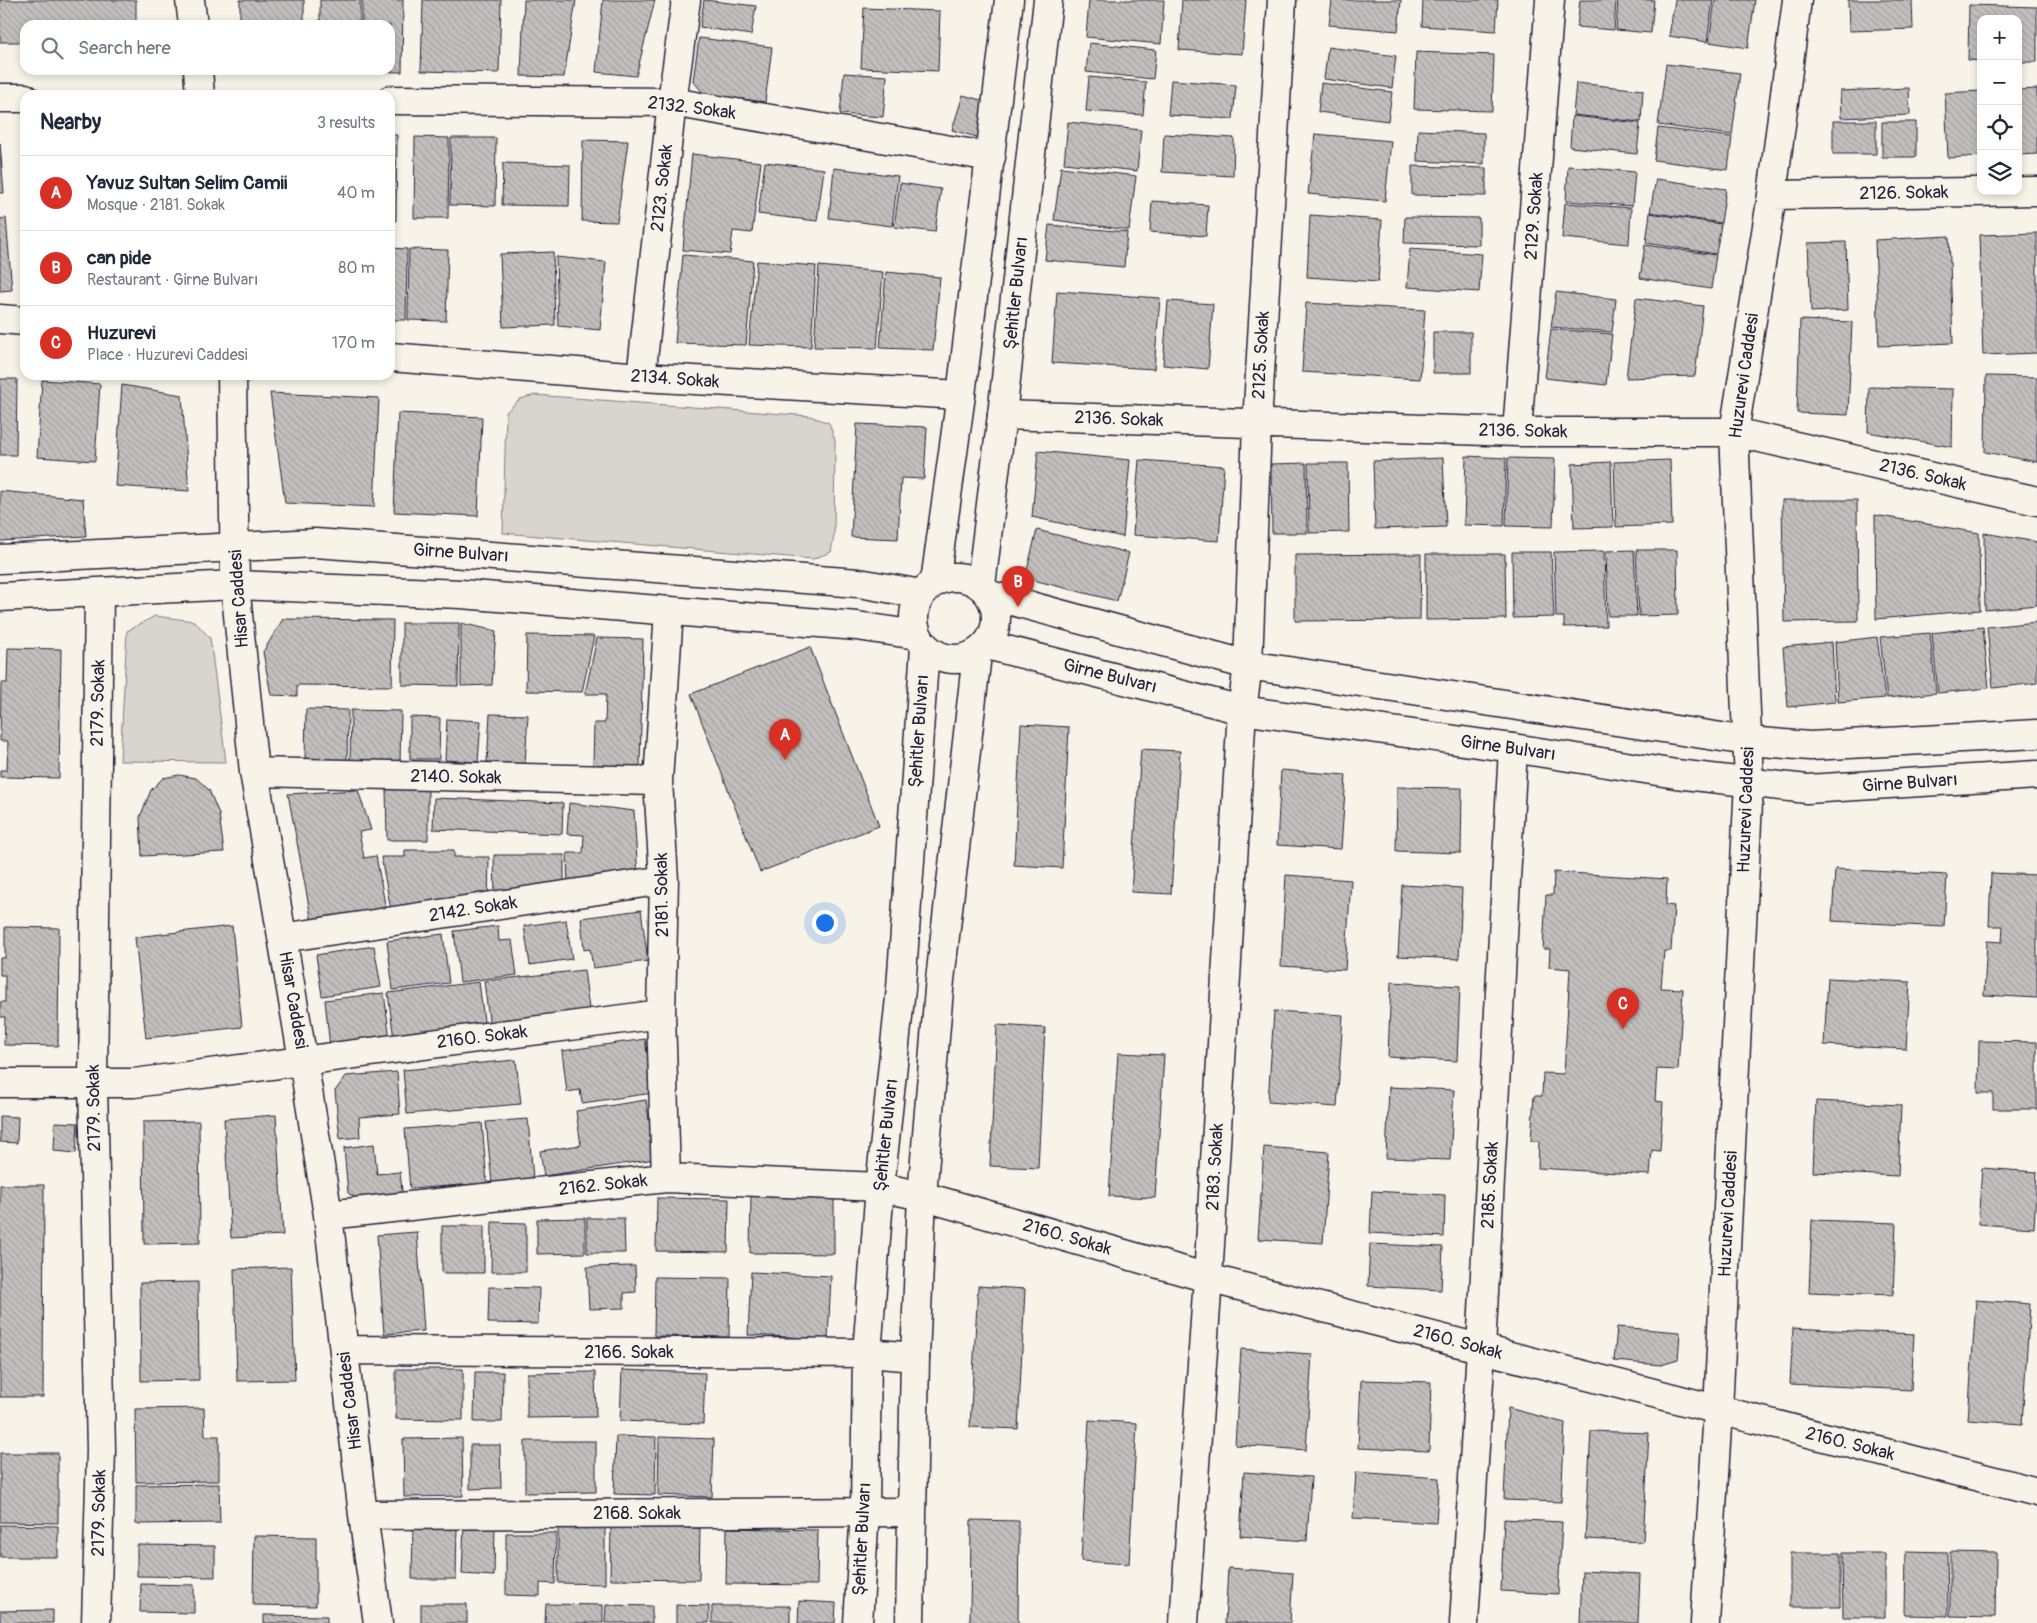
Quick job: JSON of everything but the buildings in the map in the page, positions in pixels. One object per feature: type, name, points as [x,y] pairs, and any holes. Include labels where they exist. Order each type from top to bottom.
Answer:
[{"type":"street","points":[[190,0],[192,20]]},
{"type":"street","name":"2123. Sokak","points":[[640,377],[672,102],[686,0]]},
{"type":"street","name":"Şehitler Bulvarı","points":[[858,1623],[865,1511],[867,1353],[880,1187],[901,988],[921,641],[914,621],[915,607],[928,588],[961,395],[991,157],[1008,0]]},
{"type":"street","name":"Şehitler Bulvarı","points":[[921,641],[936,655],[950,660],[964,659],[982,649],[994,633],[995,607],[985,590],[1002,415],[1048,0]]},
{"type":"street","name":"2125. Sokak","points":[[1242,710],[1248,665],[1257,424],[1282,0]]},
{"type":"street","name":"2129. Sokak","points":[[1517,432],[1550,0]]},
{"type":"street","name":"Huzurevi Caddesi","points":[[1705,1623],[1718,1410],[1749,782],[1734,432],[1772,194],[1797,0]]},
{"type":"street","points":[[198,75],[200,90]]},
{"type":"street","points":[[0,98],[20,98]]},
{"type":"street","name":"2132. Sokak","points":[[395,100],[672,102],[991,157]]},
{"type":"street","name":"2126. Sokak","points":[[1772,194],[2037,191]]},
{"type":"street","points":[[0,319],[20,321]]},
{"type":"street","name":"2134. Sokak","points":[[395,357],[640,377],[961,395]]},
{"type":"street","name":"Hisar Caddesi","points":[[232,380],[235,585],[254,772],[304,1060],[328,1215],[363,1515],[378,1623]]},
{"type":"street","name":"2136. Sokak","points":[[1002,415],[1517,432],[1734,432],[2037,501]]},
{"type":"street","name":"Girne Bulvarı","points":[[0,559],[314,543],[928,588]]},
{"type":"street","points":[[928,588],[943,578],[956,576],[969,578],[985,590],[1248,665],[1748,741],[1810,746],[2037,734]]},
{"type":"street","points":[[0,597],[235,585],[461,594],[858,626],[921,641]]},
{"type":"street","name":"2179. Sokak","points":[[96,1623],[101,1450],[93,1083],[99,593]]},
{"type":"street","name":"2181. Sokak","points":[[666,1178],[661,1014],[664,880],[658,781],[669,611]]},
{"type":"street","name":"Şehitler Bulvarı","points":[[910,1623],[915,1357],[922,1196],[938,989],[982,649]]},
{"type":"street","name":"Girne Bulvarı","points":[[982,649],[1242,710],[1513,748],[1676,774],[1808,789],[2037,775]]},
{"type":"street","name":"2183. Sokak","points":[[1184,1623],[1208,1278],[1242,710]]},
{"type":"street","name":"2185. Sokak","points":[[1464,1623],[1481,1348],[1513,748]]},
{"type":"street","name":"2140. Sokak","points":[[254,772],[658,781]]},
{"type":"street","name":"2142. Sokak","points":[[282,938],[664,880]]},
{"type":"street","name":"2160. Sokak","points":[[0,1083],[134,1083],[661,1014]]},
{"type":"street","name":"2162. Sokak","points":[[328,1215],[666,1178],[880,1187]]},
{"type":"street","name":"2160. Sokak","points":[[880,1187],[922,1196],[1208,1278],[2037,1492]]},
{"type":"street","name":"2166. Sokak","points":[[344,1350],[867,1353],[915,1357]]},
{"type":"street","name":"2168. Sokak","points":[[363,1515],[911,1512]]},
{"type":"shaded area","points":[[535,395],[810,416],[829,423],[835,440],[834,536],[831,552],[813,559],[503,533],[506,412],[520,399]]},
{"type":"shaded area","points":[[155,616],[194,621],[210,638],[226,762],[120,761],[127,631]]},
{"type":"place","name":"can pide","points":[[1018,607]]},
{"type":"place","name":"Yavuz Sultan Selim Camii","points":[[785,760]]},
{"type":"place","name":"Huzurevi","points":[[1623,1029]]}]
